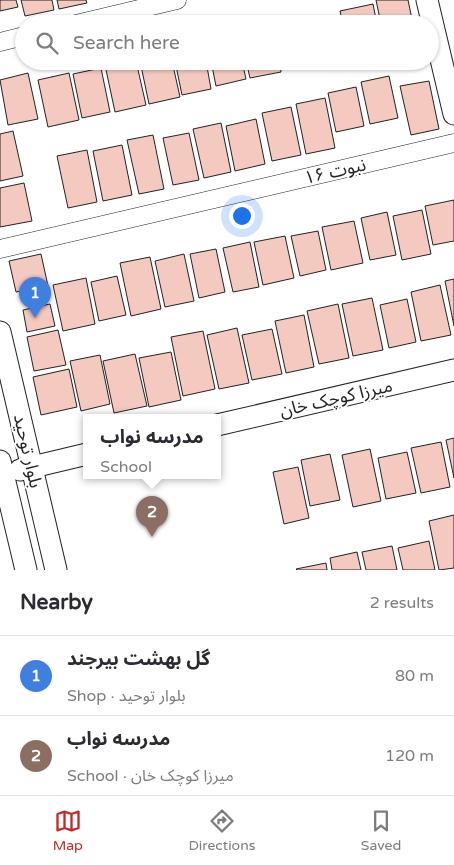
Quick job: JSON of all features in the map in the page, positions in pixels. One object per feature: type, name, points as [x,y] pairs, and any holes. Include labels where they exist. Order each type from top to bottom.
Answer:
[{"type":"street","points":[[427,0],[431,15]]},
{"type":"street","points":[[114,15],[174,1]]},
{"type":"street","points":[[0,42],[15,38]]},
{"type":"street","points":[[439,51],[454,114]]},
{"type":"street","name":"نبوت ۱۶","points":[[0,249],[454,143]]},
{"type":"street","name":"بلوار توحید","points":[[0,332],[56,570]]},
{"type":"street","name":"میرزا کوچک خان","points":[[221,424],[454,370]]},
{"type":"street","points":[[1,470],[32,467],[83,455]]},
{"type":"street","name":"بلوار توحید","points":[[1,470],[26,570]]},
{"type":"building","points":[[0,0],[16,0],[18,7],[0,11]]},
{"type":"building","points":[[21,0],[52,0],[54,10],[25,15]]},
{"type":"building","points":[[57,0],[86,0],[87,3],[59,9]]},
{"type":"building","points":[[376,0],[408,0],[411,15],[379,15]]},
{"type":"building","points":[[373,4],[375,15],[341,15],[340,11]]},
{"type":"building","points":[[101,70],[110,112],[82,118],[73,74]]},
{"type":"building","points":[[106,70],[138,70],[146,105],[115,112]]},
{"type":"building","points":[[142,70],[174,70],[180,97],[149,104]]},
{"type":"building","points":[[177,70],[208,70],[211,89],[182,95]]},
{"type":"building","points":[[213,70],[244,70],[246,79],[216,86]]},
{"type":"building","points":[[248,70],[281,70],[281,72],[250,78]]},
{"type":"building","points":[[28,73],[38,119],[8,125],[0,80]]},
{"type":"building","points":[[69,73],[79,120],[48,127],[38,80]]},
{"type":"building","points":[[389,76],[398,118],[370,124],[361,82]]},
{"type":"building","points":[[429,81],[439,129],[411,135],[400,86]]},
{"type":"building","points":[[356,87],[364,126],[336,132],[328,93]]},
{"type":"building","points":[[325,98],[335,148],[306,154],[296,104]]},
{"type":"building","points":[[291,107],[301,155],[272,161],[262,113]]},
{"type":"building","points":[[256,119],[265,164],[235,171],[226,126]]},
{"type":"building","points":[[221,123],[231,172],[204,178],[193,129]]},
{"type":"building","points":[[13,131],[23,176],[0,181],[0,134]]},
{"type":"building","points":[[189,133],[199,180],[173,185],[163,138]]},
{"type":"building","points":[[153,135],[164,189],[139,194],[127,140]]},
{"type":"building","points":[[122,145],[132,195],[103,201],[93,151]]},
{"type":"building","points":[[87,150],[97,202],[68,208],[57,156]]},
{"type":"building","points":[[24,183],[32,221],[0,227],[0,188]]},
{"type":"building","points":[[454,200],[454,241],[433,245],[425,206]]},
{"type":"building","points":[[422,210],[431,254],[402,260],[393,216]]},
{"type":"building","points":[[387,212],[396,255],[370,260],[361,218]]},
{"type":"building","points":[[354,221],[363,263],[331,270],[322,227]]},
{"type":"building","points":[[318,231],[326,270],[300,276],[291,236]]},
{"type":"building","points":[[285,236],[294,278],[263,285],[254,242]]},
{"type":"building","points":[[250,242],[259,287],[233,292],[223,248]]},
{"type":"building","points":[[216,249],[225,292],[199,298],[190,254]]},
{"type":"building","points":[[41,254],[48,286],[16,292],[9,261]]},
{"type":"building","points":[[184,254],[194,301],[165,307],[155,261]]},
{"type":"building","points":[[150,257],[161,309],[131,316],[120,263]]},
{"type":"building","points":[[117,276],[126,315],[99,321],[91,282]]},
{"type":"building","points":[[86,278],[95,324],[63,331],[53,285]]},
{"type":"building","points":[[454,279],[454,326],[445,281]]},
{"type":"building","points":[[440,285],[451,335],[421,341],[411,292]]},
{"type":"building","points":[[372,298],[383,350],[353,356],[342,304]]},
{"type":"building","points":[[407,299],[416,342],[389,348],[380,305]]},
{"type":"building","points":[[50,304],[55,326],[27,332],[23,310]]},
{"type":"building","points":[[338,304],[349,358],[319,364],[307,311]]},
{"type":"building","points":[[304,315],[314,367],[286,373],[275,321]]},
{"type":"building","points":[[237,328],[249,383],[219,389],[207,335]]},
{"type":"building","points":[[272,329],[282,374],[252,380],[242,335]]},
{"type":"building","points":[[58,330],[66,365],[34,371],[27,337]]},
{"type":"building","points":[[203,331],[215,389],[183,396],[171,337]]},
{"type":"building","points":[[171,352],[181,400],[149,407],[139,358]]},
{"type":"building","points":[[135,354],[147,406],[114,413],[103,361]]},
{"type":"building","points":[[100,355],[110,404],[81,411],[70,361]]},
{"type":"building","points":[[69,369],[77,407],[41,415],[33,377]]},
{"type":"building","points":[[454,438],[454,478],[446,440]]},
{"type":"building","points":[[441,442],[450,487],[421,493],[411,448]]},
{"type":"building","points":[[370,449],[381,501],[353,507],[342,455]]},
{"type":"building","points":[[407,452],[416,493],[386,499],[378,458]]},
{"type":"building","points":[[330,454],[340,500],[310,506],[301,460]]},
{"type":"building","points":[[298,467],[309,518],[284,524],[273,472]]},
{"type":"building","points":[[454,515],[454,568],[439,570],[429,521]]},
{"type":"building","points":[[429,541],[435,570],[403,570],[398,548]]},
{"type":"building","points":[[392,546],[397,570],[366,570],[362,552]]},
{"type":"building","points":[[357,552],[361,570],[332,570],[330,558]]},
{"type":"building","points":[[326,563],[327,570],[296,569]]},
{"type":"place","name":"گل بهشت بیرجند","points":[[35,318]]},
{"type":"place","name":"مدرسه نواب","points":[[152,537]]}]
